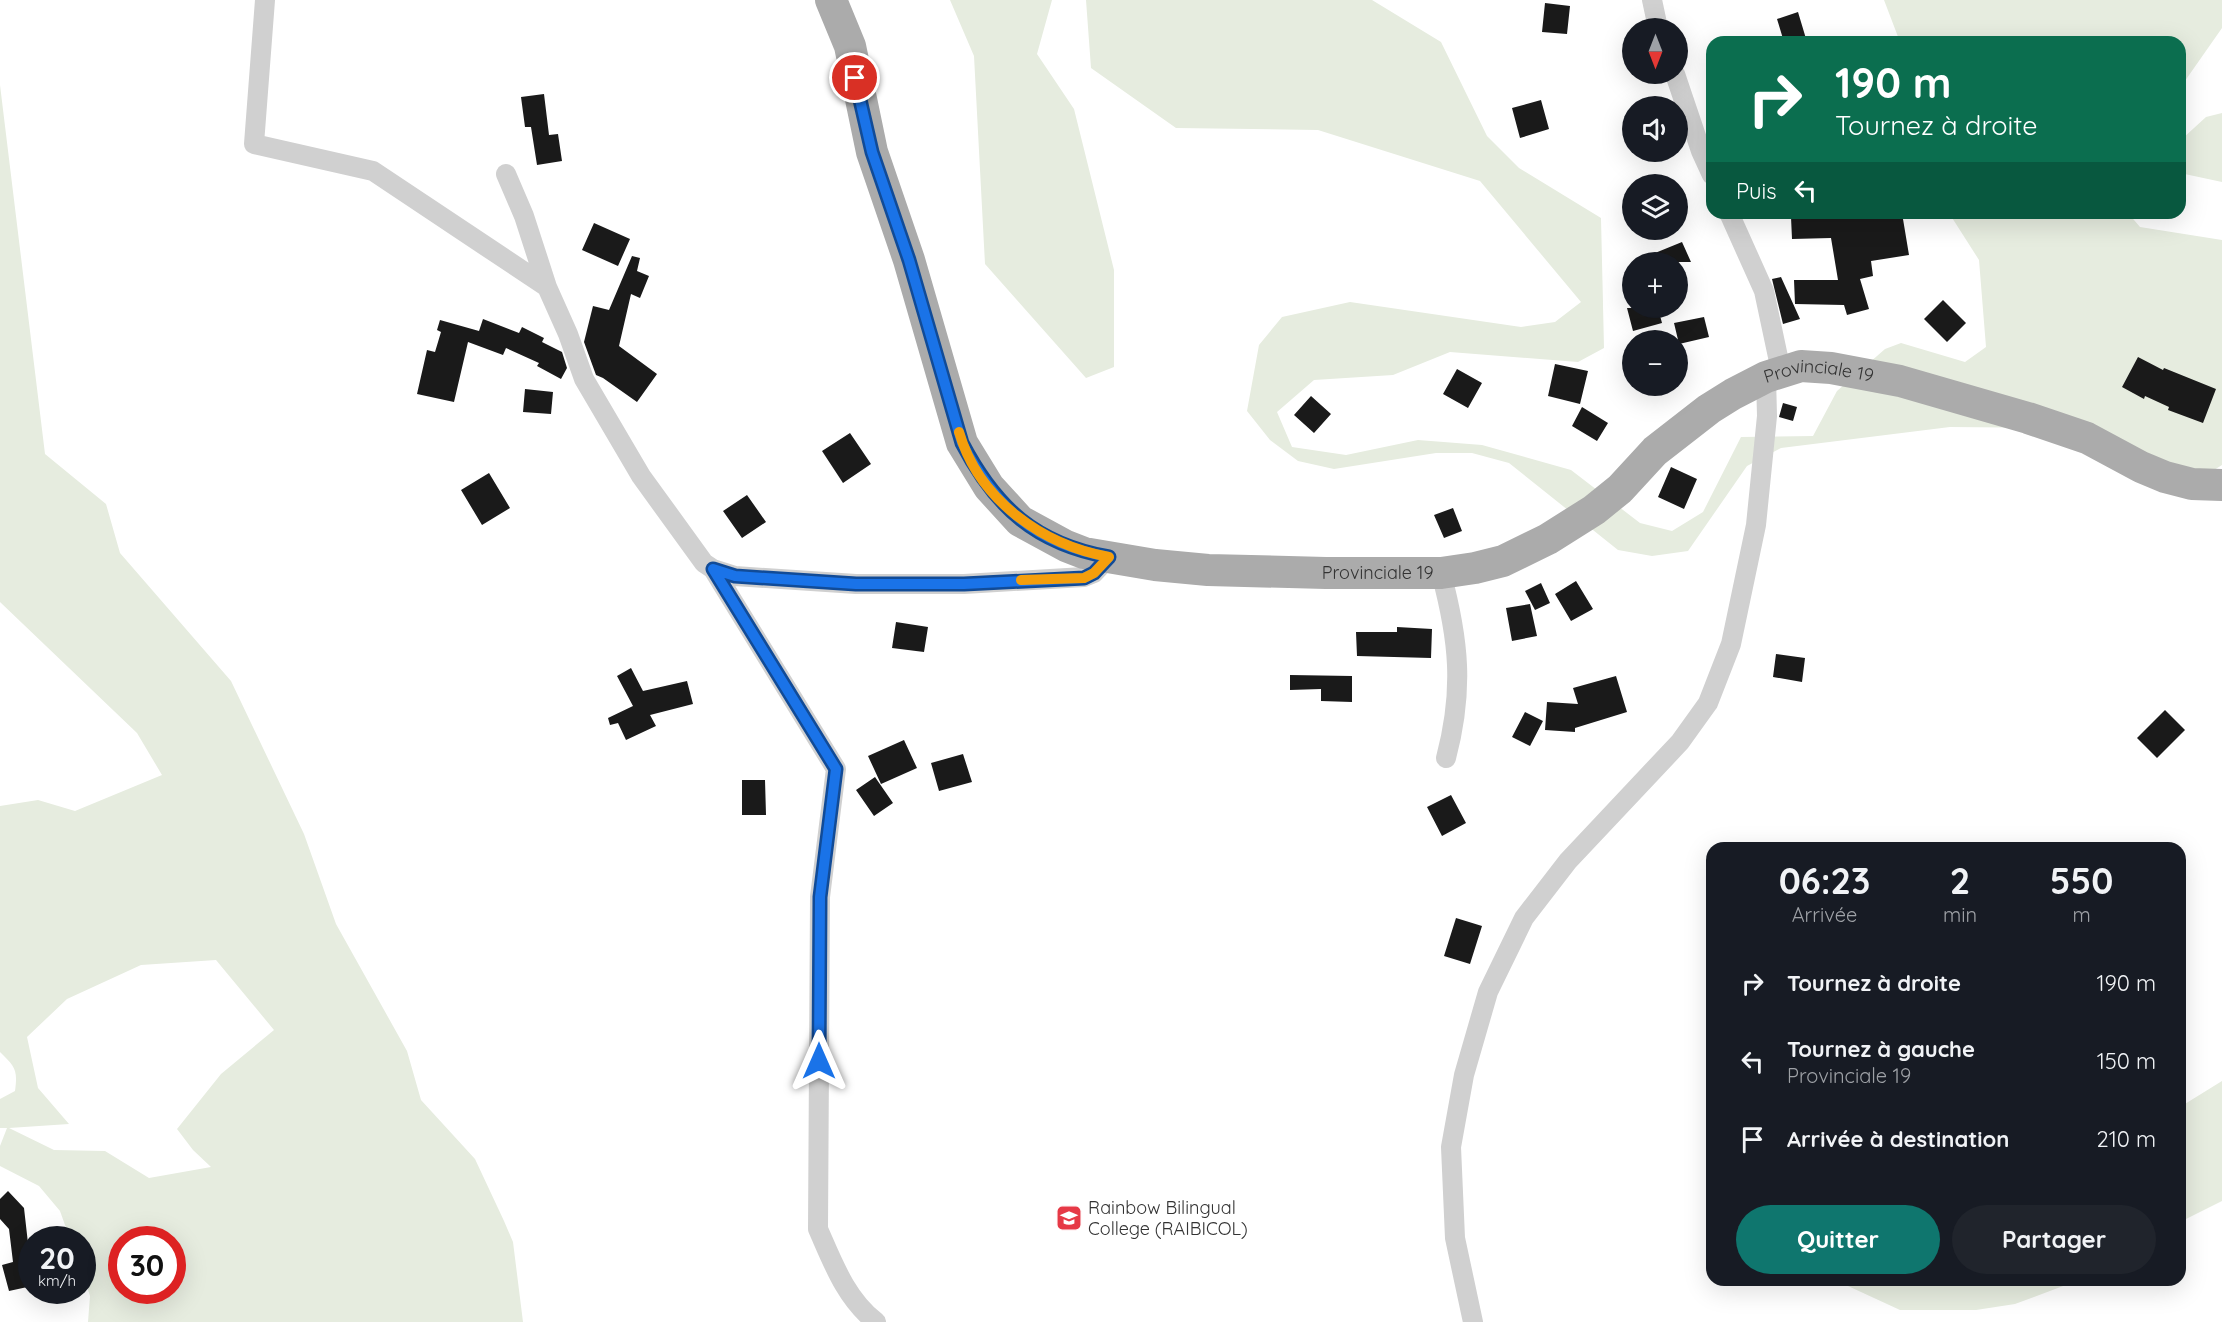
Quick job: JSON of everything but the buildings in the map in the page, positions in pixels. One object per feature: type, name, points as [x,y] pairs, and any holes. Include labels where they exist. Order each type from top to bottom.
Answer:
[{"type":"main road","name":"Provinciale 19","points":[[831,0],[850,46],[872,152],[909,260],[962,443],[988,487],[1020,521],[1084,553],[1155,565],[1208,570],[1326,573],[1441,573],[1503,561],[1548,539],[1594,510],[1655,451],[1688,424],[1733,394],[1773,374],[1801,366],[1831,368],[1900,381],[2028,418],[2087,438],[2165,477],[2192,484],[2222,485]]},
{"type":"street","points":[[265,0],[254,144],[373,171],[547,287]]},
{"type":"street","points":[[1652,0],[1656,18]]},
{"type":"street","points":[[1678,84],[1706,162]]},
{"type":"street","points":[[506,174],[524,216],[547,287],[568,334],[584,379],[641,476],[704,563],[713,569],[735,576],[856,584],[964,584],[1084,578],[1094,573],[1109,557]]},
{"type":"street","points":[[1473,1322],[1455,1238],[1451,1147],[1464,1076],[1488,992],[1524,918],[1536,902],[1568,861],[1680,742],[1708,703],[1731,644],[1756,525],[1773,374],[1764,291],[1732,219]]},
{"type":"street","points":[[713,569],[836,769],[820,897],[819,1229],[838,1275],[861,1311],[876,1322]]},
{"type":"street","points":[[1441,573],[1454,625],[1459,682],[1452,736],[1446,758]]},
{"type":"shaded area","points":[[950,0],[1052,0],[1037,54],[1074,109],[1114,270],[1114,367],[1086,378],[985,264],[974,56]]},
{"type":"shaded area","points":[[1086,0],[1372,0],[1441,42],[1487,136],[1519,168],[1601,218],[1604,348],[1578,362],[1450,352],[1393,375],[1314,380],[1277,412],[1292,447],[1346,455],[1418,440],[1482,445],[1571,470],[1640,523],[1672,531],[1703,512],[1741,437],[1813,436],[1837,391],[1885,349],[1901,343],[1965,362],[1986,347],[1979,260],[1953,219],[2133,219],[2140,227],[2222,240],[2222,465],[2192,484],[2049,428],[1950,427],[1781,448],[1747,466],[1688,551],[1652,556],[1618,550],[1509,463],[1472,453],[1436,453],[1334,469],[1298,461],[1270,440],[1247,411],[1259,345],[1282,317],[1350,302],[1521,327],[1555,322],[1581,302],[1480,181],[1318,130],[1176,128],[1091,68]]},
{"type":"shaded area","points":[[1884,0],[2222,0],[2222,28],[2186,79],[2186,36],[1898,36]]},
{"type":"shaded area","points":[[0,85],[45,454],[106,504],[120,553],[231,681],[304,834],[336,924],[407,1051],[421,1100],[475,1159],[504,1221],[513,1242],[523,1322],[88,1322],[89,1304],[96,1304],[96,1226],[65,1226],[60,1211],[39,1186],[0,1166],[0,1146],[7,1128],[0,1128],[0,1099],[15,1091],[16,1073],[0,1052],[0,806],[38,800],[75,811],[162,775],[137,733],[0,602]],"holes":[[[216,960],[274,1030],[221,1074],[177,1129],[193,1150],[211,1167],[149,1178],[105,1151],[54,1150],[9,1128],[69,1124],[38,1088],[27,1037],[67,999],[141,965]]]},
{"type":"shaded area","points":[[2222,113],[2222,182],[2186,174],[2186,135],[2206,117]]},
{"type":"shaded area","points":[[2222,1081],[2222,1201],[2186,1219],[2186,1103]]},
{"type":"shaded area","points":[[1848,1286],[2063,1286],[2015,1304],[1976,1310],[1900,1310]]},
{"type":"slow traffic","points":[[959,432],[973,465],[988,487],[1020,521],[1066,546],[1084,553],[1109,557],[1094,573],[1084,578],[1021,580]]},
{"type":"place","name":"Rainbow Bilingual College (RAIBICOL)","points":[[1069,1218]]},
{"type":"route","points":[[819,1061],[820,897],[834,800],[836,769],[713,569],[735,576],[856,584],[964,584],[1084,578],[1094,573],[1109,557],[1084,553],[1066,546],[1020,521],[1002,504],[973,465],[962,443],[909,260],[872,152],[855,78]]}]
